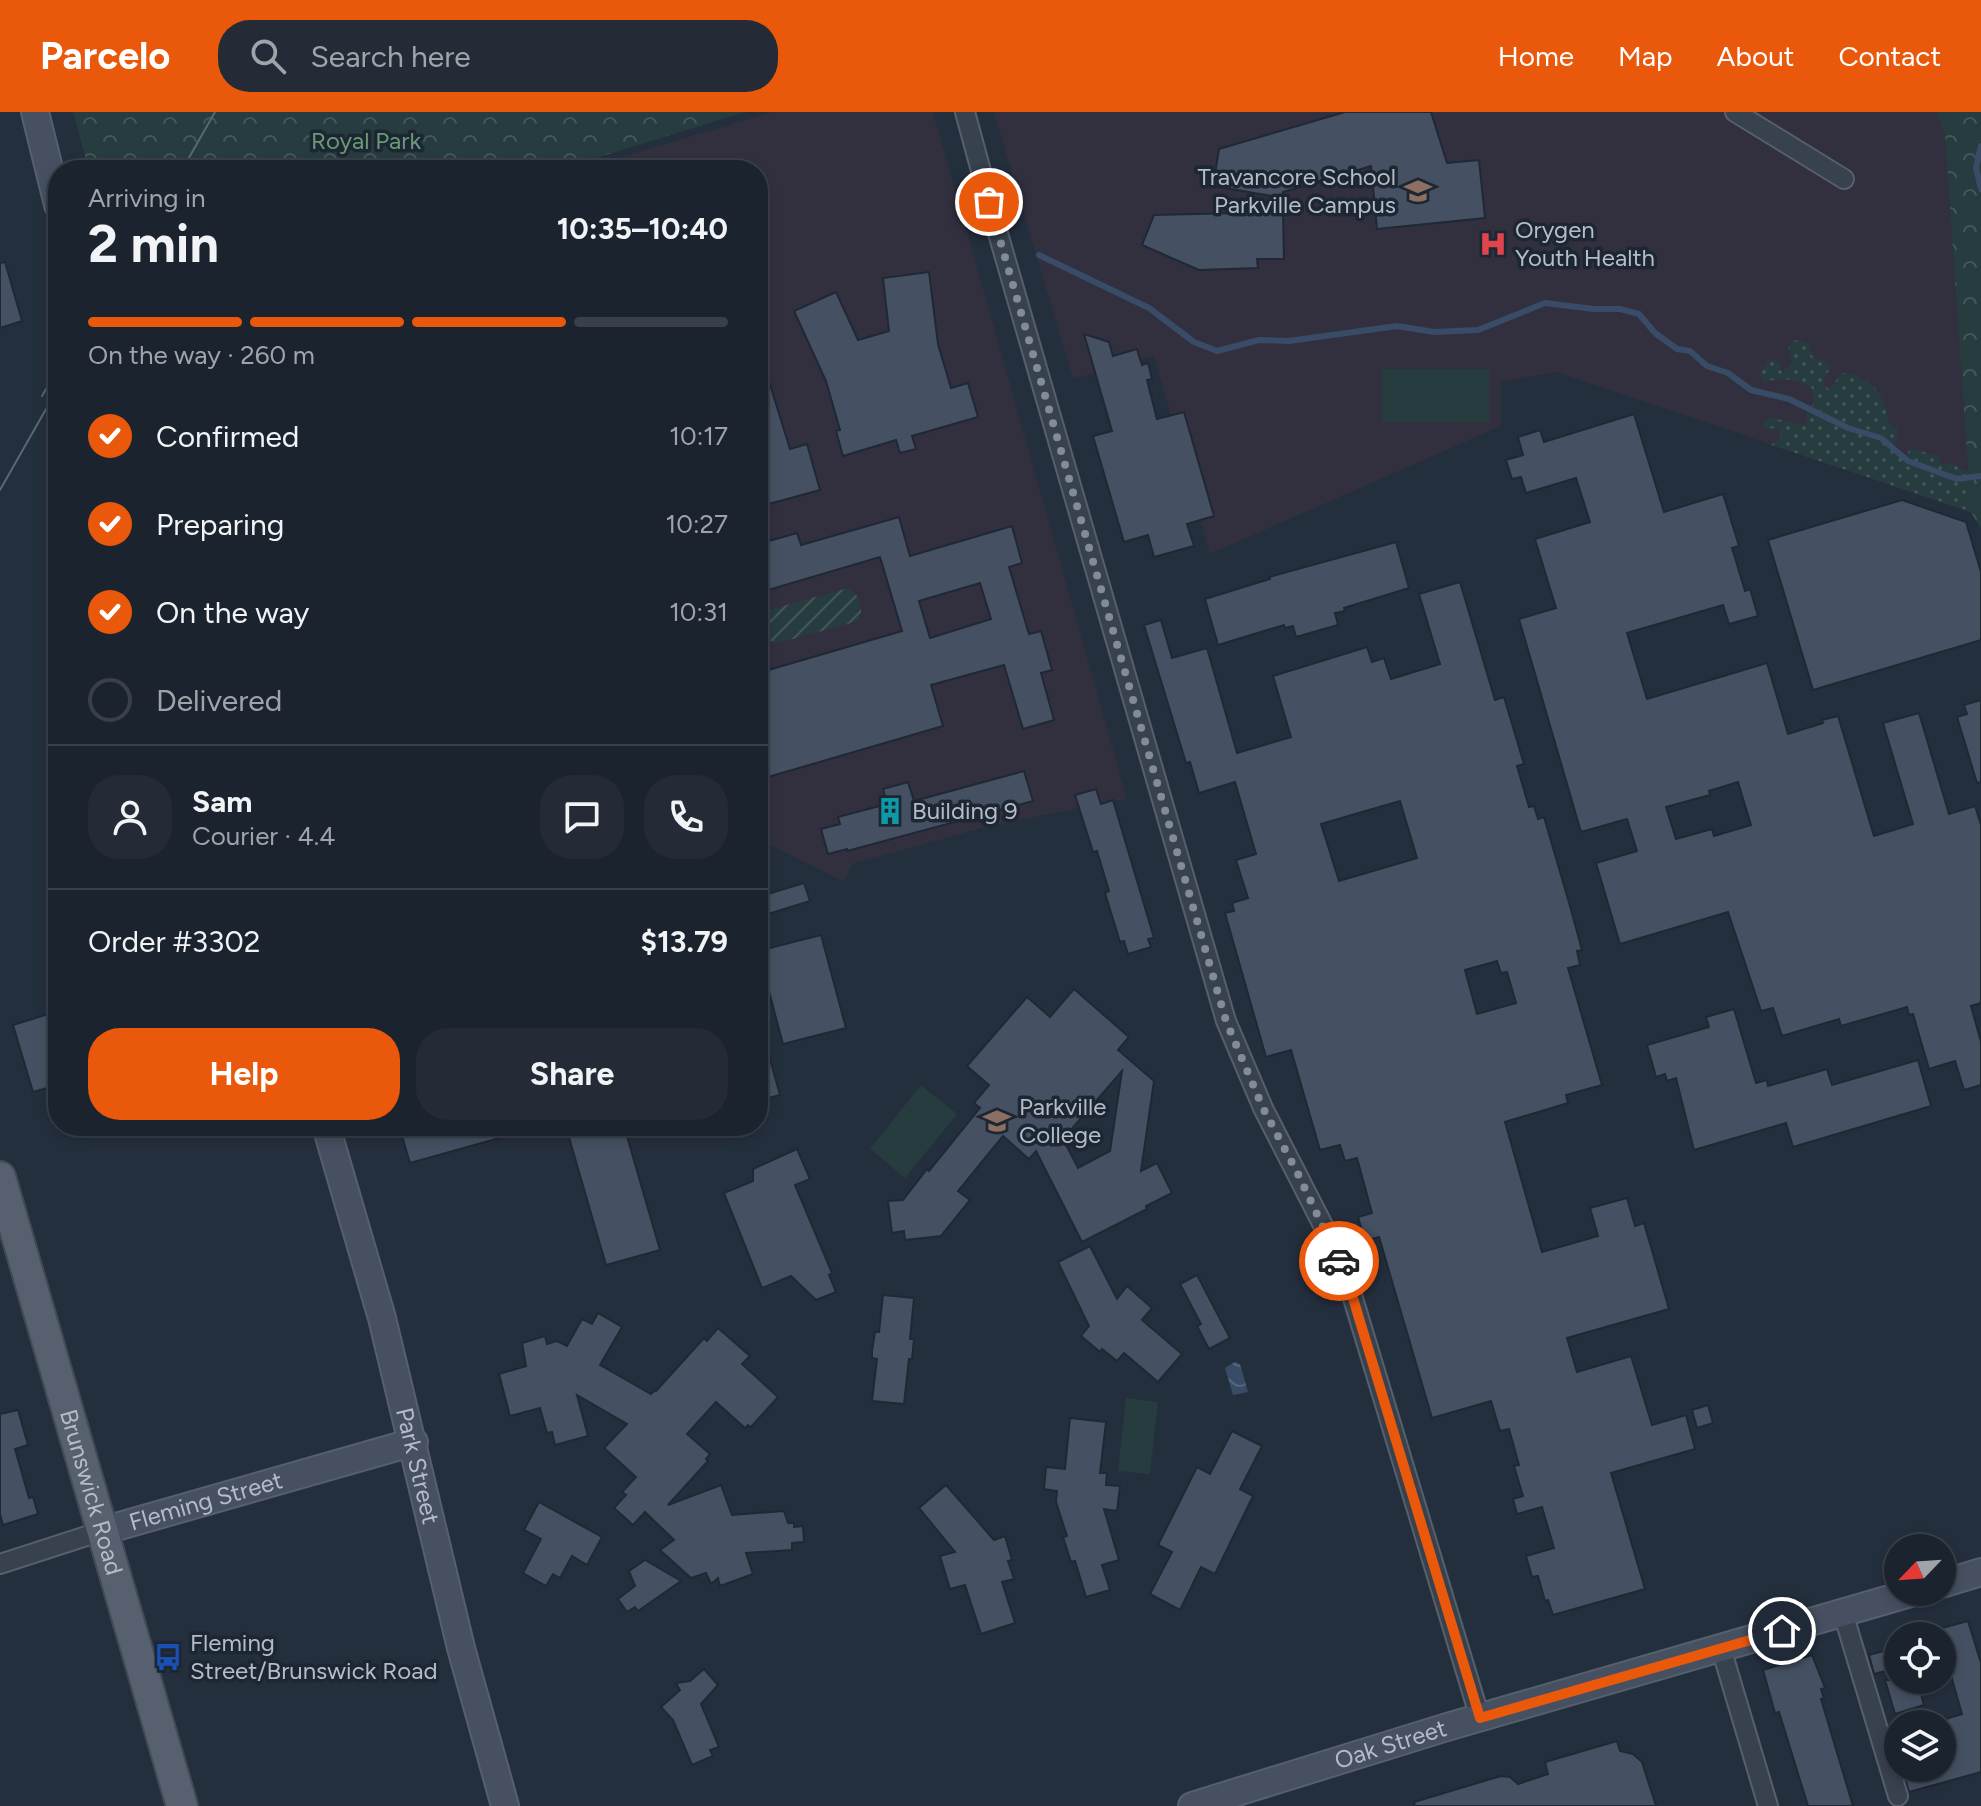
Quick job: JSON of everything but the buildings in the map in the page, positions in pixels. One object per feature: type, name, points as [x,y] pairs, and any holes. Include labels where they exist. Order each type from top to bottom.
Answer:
[{"type":"main road","name":"Brunswick Road","points":[[0,1177],[182,1806]]},
{"type":"street","points":[[35,112],[48,165]]},
{"type":"street","points":[[965,112],[1226,1021],[1263,1108],[1330,1239],[1352,1295],[1480,1718]]},
{"type":"street","points":[[1735,112],[1844,179]]},
{"type":"street","name":"Park Street","points":[[329,1136],[382,1318],[461,1648],[505,1806]]},
{"type":"street","name":"Fleming Street","points":[[0,1564],[102,1531],[414,1442]]},
{"type":"street","points":[[1956,1580],[1981,1572]]},
{"type":"street","name":"Oak Street","points":[[1192,1806],[1250,1797],[1480,1718],[1884,1601]]},
{"type":"street","points":[[1843,1613],[1898,1796]]},
{"type":"street","points":[[1721,1648],[1768,1806]]},
{"type":"shaded area","points":[[772,112],[933,112],[1127,799],[993,825],[852,864],[844,882],[768,844],[768,160],[611,160]]},
{"type":"shaded area","name":"Orygen Youth Health","points":[[994,112],[1936,112],[1945,134],[1971,512],[1557,372],[1501,382],[1501,426],[1210,554],[1154,356],[1073,379]]},
{"type":"green space","name":"Royal Park","points":[[73,112],[745,112],[589,160],[86,160]]},
{"type":"green space","points":[[1936,112],[1981,112],[1981,528],[1971,512],[1945,134]]},
{"type":"green space","points":[[1791,341],[1809,344],[1812,356],[1832,365],[1822,383],[1830,390],[1841,373],[1860,376],[1875,388],[1885,404],[1889,423],[1898,429],[1896,439],[1890,446],[1907,460],[1909,448],[1938,456],[1942,465],[1949,463],[1978,476],[1981,528],[1971,512],[1771,445],[1782,436],[1776,428],[1767,429],[1762,425],[1769,417],[1807,426],[1807,408],[1814,404],[1812,388],[1789,380],[1763,382],[1760,374],[1767,361],[1775,360],[1783,372],[1792,363],[1789,356],[1795,352],[1788,351]]},
{"type":"green space","points":[[1382,369],[1489,369],[1489,423],[1382,422]]},
{"type":"green space","points":[[848,588],[856,595],[861,612],[858,621],[775,644],[768,637],[768,610]]},
{"type":"green space","points":[[921,1085],[957,1114],[905,1178],[870,1149]]},
{"type":"green space","points":[[1126,1398],[1158,1402],[1150,1474],[1118,1471]]},
{"type":"water","points":[[1235,1362],[1240,1364],[1248,1392],[1233,1395],[1225,1368]]},
{"type":"waterway","points":[[1981,146],[1976,168],[1981,189]]},
{"type":"waterway","points":[[1039,255],[1149,308],[1194,342],[1217,351],[1259,340],[1289,341],[1397,326],[1434,332],[1478,330],[1545,303],[1620,309],[1639,314],[1655,333],[1677,349],[1690,351],[1707,366],[1728,373],[1751,390],[1789,399],[1848,428],[1881,438],[1908,461],[1957,479],[1981,476]]},
{"type":"tram line","points":[[188,160],[215,112]]},
{"type":"tram line","points":[[42,396],[48,386]]},
{"type":"tram line","points":[[0,490],[48,406]]},
{"type":"way so far","points":[[989,202],[1226,1021],[1263,1108],[1339,1261]]},
{"type":"place","name":"Travancore School Parkville Campus","points":[[1418,191]]},
{"type":"place","name":"Orygen Youth Health","points":[[1493,244]]},
{"type":"place","name":"Building 9","points":[[890,811]]},
{"type":"place","name":"Parkville College","points":[[997,1121]]},
{"type":"place","name":"Fleming Street/Brunswick Road","points":[[168,1657]]},
{"type":"route","points":[[1339,1261],[1480,1718],[1782,1631]]}]
